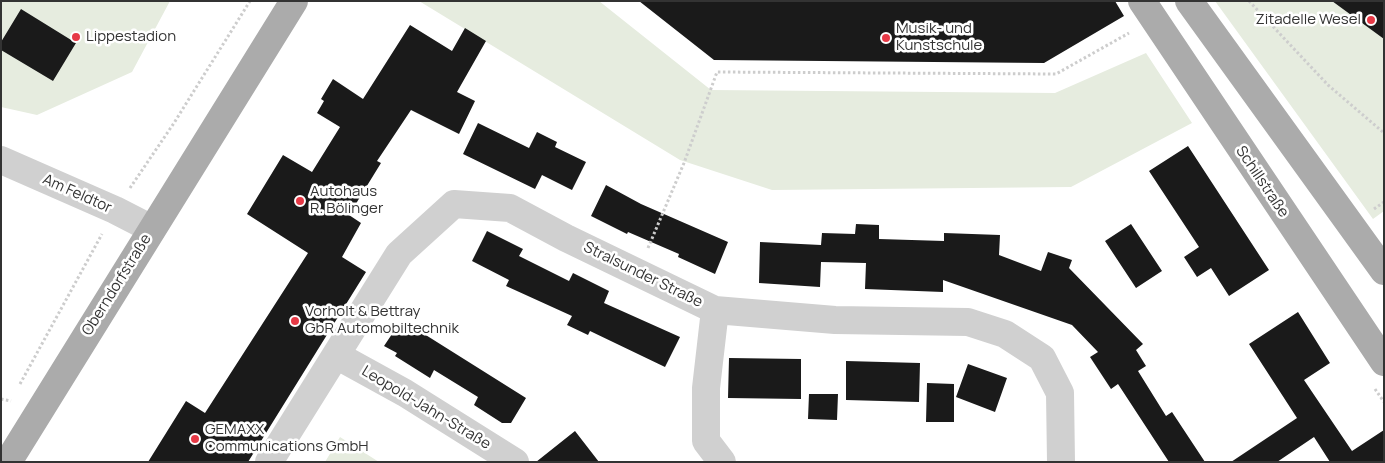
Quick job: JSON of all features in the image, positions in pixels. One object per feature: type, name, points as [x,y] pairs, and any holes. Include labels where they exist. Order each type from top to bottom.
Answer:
[{"type":"main road","name":"Oberndorfstraße","points":[[226,108],[286,1]]},
{"type":"main road","name":"Oberndorfstraße","points":[[8,462],[294,1]]},
{"type":"main road","points":[[1189,1],[1384,271]]},
{"type":"main road","name":"Schillstraße","points":[[1148,10],[1384,362]]},
{"type":"street","name":"Am Feldtor","points":[[1,160],[115,210],[152,229]]},
{"type":"street","name":"Stralsunder Straße","points":[[269,462],[399,254],[454,204],[510,208],[715,310],[835,320],[968,322],[1005,334],[1042,358],[1060,392],[1061,462]]},
{"type":"street","points":[[714,451],[706,388],[715,310]]},
{"type":"street","name":"Leopold-Jahn-Straße","points":[[336,354],[405,393],[515,462]]},
{"type":"path","points":[[1249,1],[1328,85],[1384,133]]},
{"type":"path","points":[[636,272],[684,163],[717,72],[1056,74],[1148,10]]},
{"type":"path","points":[[1,399],[11,401]]},
{"type":"shaded area","name":"Lippestadion","points":[[1,1],[170,1],[132,72],[37,115],[1,107]]},
{"type":"shaded area","points":[[419,1],[599,1],[711,90],[1055,93],[1146,53],[1192,123],[1071,187],[772,190],[680,160]]},
{"type":"shaded area","points":[[1215,1],[1384,1],[1384,211],[1373,219]]},
{"type":"shaded area","points":[[340,437],[379,462],[325,462]]},
{"type":"building","name":"Musik- und Kunstschule","points":[[639,1],[1115,1],[1124,16],[1044,63],[714,60]]},
{"type":"building","name":"Zitadelle Wesel","points":[[1332,1],[1384,1],[1384,39]]},
{"type":"building","points":[[21,9],[76,43],[53,81],[1,50],[1,42]]},
{"type":"building","points":[[410,25],[452,51],[465,28],[486,41],[457,92],[475,101],[459,134],[411,110],[377,161],[381,163],[349,215],[361,223],[342,257],[366,272],[248,462],[148,462],[186,401],[205,413],[308,253],[247,214],[283,155],[312,172],[340,127],[317,113],[324,101],[321,99],[333,79],[363,99]]},
{"type":"building","points":[[478,123],[529,148],[537,132],[557,142],[555,147],[586,162],[572,190],[542,175],[535,189],[463,154]]},
{"type":"building","points":[[1188,146],[1269,270],[1229,296],[1211,268],[1197,277],[1184,257],[1199,247],[1149,171]]},
{"type":"building","points":[[606,185],[641,204],[728,242],[715,274],[678,257],[679,254],[628,232],[627,234],[591,216]]},
{"type":"building","points":[[856,224],[879,225],[879,239],[944,241],[944,233],[1000,235],[999,255],[1041,271],[1048,252],[1072,260],[1069,268],[1143,344],[1136,350],[1146,366],[1138,371],[1166,416],[1172,412],[1205,462],[1169,462],[1118,384],[1111,389],[1090,357],[1098,352],[1072,325],[943,280],[943,292],[865,289],[866,263],[821,262],[820,287],[759,283],[760,242],[821,245],[822,233],[855,234]]},
{"type":"building","points":[[1131,224],[1162,271],[1136,288],[1105,241]]},
{"type":"building","points":[[487,231],[523,249],[519,256],[569,281],[573,273],[609,291],[604,303],[680,337],[665,367],[590,331],[588,335],[567,325],[572,316],[506,286],[509,280],[472,261]]},
{"type":"building","points":[[1298,312],[1330,363],[1304,380],[1352,451],[1384,430],[1384,462],[1330,462],[1314,437],[1277,462],[1231,462],[1297,418],[1249,344]]},
{"type":"building","points":[[400,322],[412,329],[413,327],[526,398],[511,423],[502,423],[474,405],[478,397],[434,370],[430,378],[395,356],[397,353],[384,346]]},
{"type":"building","points":[[729,358],[801,359],[801,399],[728,398]]},
{"type":"building","points":[[846,361],[920,363],[919,402],[846,400]]},
{"type":"building","points":[[968,364],[1007,378],[995,412],[956,397]]},
{"type":"building","points":[[927,383],[954,384],[954,422],[926,422]]},
{"type":"building","points":[[809,394],[838,394],[837,420],[808,419]]},
{"type":"building","points":[[575,431],[599,462],[536,462]]},
{"type":"place","name":"Zitadelle Wesel","points":[[1371,20]]},
{"type":"place","name":"Lippestadion","points":[[76,37]]},
{"type":"place","name":"Musik- und Kunstschule","points":[[886,38]]},
{"type":"place","name":"Autohaus R. Bölinger","points":[[300,201]]},
{"type":"place","name":"Vorholt & Bettray GbR Automobiltechnik","points":[[295,321]]},
{"type":"place","name":"GEMAXX Communications GmbH","points":[[195,439]]}]
